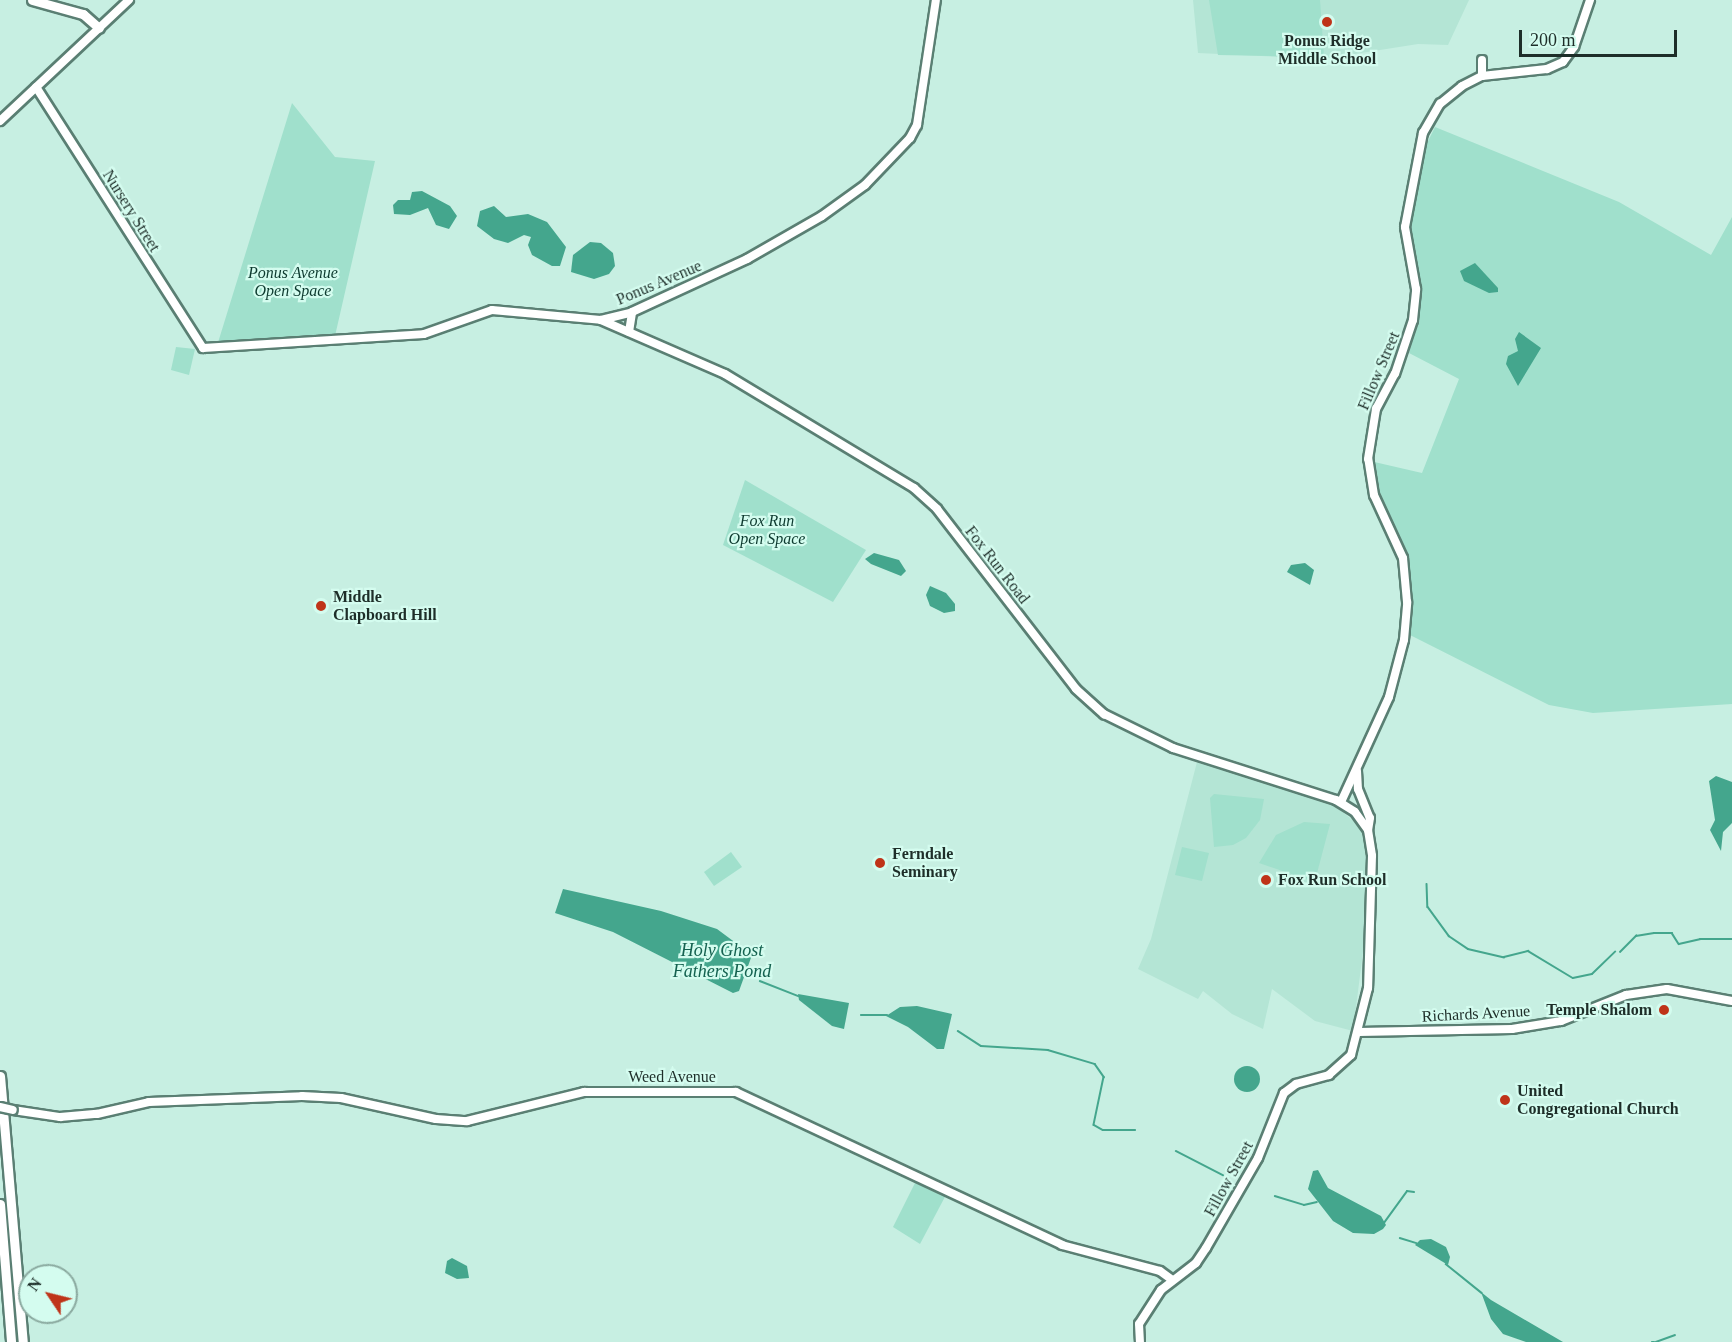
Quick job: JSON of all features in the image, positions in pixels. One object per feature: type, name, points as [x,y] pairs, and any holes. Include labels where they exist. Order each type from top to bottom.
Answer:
[{"type":"highway","points":[[32,0],[83,14],[99,28]]},
{"type":"highway","points":[[0,1076],[23,1342]]},
{"type":"highway","points":[[0,1204],[11,1342]]},
{"type":"main road","points":[[0,121],[129,0]]},
{"type":"street","name":"Ponus Avenue","points":[[203,348],[424,334],[497,310],[601,320],[632,312],[747,259],[822,216],[887,162],[917,125],[936,0]]},
{"type":"street","name":"Fillow Street","points":[[1368,830],[1355,812],[1341,802],[1397,675],[1407,602],[1403,558],[1374,495],[1368,459],[1371,423],[1404,351],[1416,303],[1405,227],[1410,186],[1423,133],[1433,113],[1453,92],[1482,76],[1547,69],[1563,62],[1574,47],[1590,0]]},
{"type":"street","points":[[1482,60],[1482,76]]},
{"type":"street","name":"Nursery Street","points":[[36,87],[203,348]]},
{"type":"street","points":[[629,332],[632,312]]},
{"type":"street","name":"Fox Run Road","points":[[601,320],[725,375],[914,488],[937,509],[1076,689],[1104,714],[1173,748],[1341,802]]},
{"type":"street","name":"Fillow Street","points":[[1140,1342],[1139,1324],[1171,1279],[1191,1267],[1206,1248],[1258,1158],[1284,1093],[1296,1084],[1323,1078],[1341,1067],[1351,1054],[1359,1032],[1368,988],[1372,856],[1368,830],[1370,818],[1363,800],[1357,770]]},
{"type":"street","points":[[1355,812],[1363,800]]},
{"type":"street","name":"Richards Avenue","points":[[1359,1032],[1512,1029],[1562,1020],[1626,995],[1667,989],[1732,1001]]},
{"type":"street","name":"Weed Avenue","points":[[0,1107],[69,1116],[139,1104],[328,1097],[453,1121],[490,1117],[572,1093],[736,1092],[1062,1245],[1160,1270],[1171,1279]]},
{"type":"shaded area","name":"Ponus Ridge Middle School","points":[[1193,0],[1469,0],[1448,45],[1418,44],[1323,59],[1198,53]]},
{"type":"shaded area","name":"Fox Run School","points":[[1197,762],[1331,803],[1359,825],[1369,850],[1366,928],[1353,1031],[1315,1021],[1272,989],[1263,1029],[1232,1014],[1203,991],[1198,999],[1138,969],[1151,939]]},
{"type":"green space","points":[[1209,0],[1320,0],[1324,57],[1218,55]]},
{"type":"green space","name":"Ponus Avenue Open Space","points":[[292,103],[335,157],[375,161],[335,336],[262,339],[216,349]]},
{"type":"green space","points":[[1435,127],[1619,202],[1711,255],[1732,217],[1732,704],[1593,713],[1549,705],[1410,635],[1410,562],[1384,506],[1370,461],[1422,473],[1459,379],[1409,353],[1420,295],[1409,222],[1423,151]]},
{"type":"green space","points":[[176,347],[195,349],[189,375],[171,370]]},
{"type":"green space","name":"Fox Run Open Space","points":[[745,480],[866,550],[833,602],[723,545]]},
{"type":"green space","points":[[1214,794],[1264,799],[1260,820],[1246,838],[1233,845],[1214,847],[1210,798]]},
{"type":"green space","points":[[1304,822],[1330,824],[1316,877],[1309,880],[1259,863],[1276,835]]},
{"type":"green space","points":[[1182,847],[1209,853],[1202,881],[1175,875]]},
{"type":"green space","points":[[731,852],[742,867],[714,886],[704,872]]},
{"type":"green space","points":[[917,1179],[947,1193],[920,1244],[893,1227]]},
{"type":"water","points":[[422,191],[450,206],[457,216],[449,229],[436,225],[428,208],[410,215],[394,214],[393,205],[398,200],[410,200],[412,192]]},
{"type":"water","points":[[494,206],[506,217],[528,214],[547,222],[566,247],[560,266],[552,266],[532,255],[528,245],[531,237],[524,235],[508,243],[494,239],[477,226],[480,211]]},
{"type":"water","points":[[590,242],[601,243],[613,253],[615,266],[609,274],[594,279],[571,272],[573,255]]},
{"type":"water","points":[[1475,263],[1498,288],[1498,292],[1489,293],[1464,281],[1460,271]]},
{"type":"water","points":[[1519,332],[1541,348],[1518,386],[1506,364],[1508,356],[1518,351],[1515,339]]},
{"type":"water","points":[[874,553],[899,560],[906,571],[901,576],[871,564],[865,559]]},
{"type":"water","points":[[1305,563],[1314,570],[1310,585],[1287,572],[1291,565]]},
{"type":"water","points":[[930,586],[946,593],[955,604],[955,611],[944,613],[930,606],[926,595]]},
{"type":"water","points":[[1716,776],[1732,782],[1732,823],[1723,832],[1721,851],[1710,830],[1715,820],[1709,781]]},
{"type":"water","name":"Holy Ghost Fathers Pond","points":[[563,889],[661,911],[717,929],[752,955],[739,991],[733,993],[613,932],[555,913]]},
{"type":"water","points":[[798,994],[849,1003],[844,1029],[832,1026],[799,1000]]},
{"type":"water","points":[[917,1006],[952,1014],[944,1049],[937,1049],[908,1027],[886,1016],[900,1007]]},
{"type":"water","points":[[1247,1066],[1256,1070],[1260,1079],[1256,1088],[1247,1092],[1238,1088],[1234,1079],[1238,1070]]},
{"type":"water","points":[[1318,1170],[1328,1188],[1381,1216],[1386,1225],[1383,1229],[1374,1234],[1353,1233],[1333,1221],[1308,1189],[1313,1171]]},
{"type":"water","points":[[1431,1239],[1446,1247],[1450,1257],[1448,1265],[1415,1245],[1420,1240]]},
{"type":"water","points":[[452,1258],[467,1266],[469,1278],[457,1279],[445,1273],[447,1261]]},
{"type":"water","points":[[1481,1292],[1563,1342],[1526,1342],[1503,1334],[1491,1319]]},
{"type":"waterway","points":[[1427,884],[1428,907],[1449,936],[1468,949],[1504,957],[1528,951],[1573,978],[1592,974],[1615,952]]},
{"type":"waterway","points":[[1620,952],[1636,936],[1654,933],[1672,933],[1679,944],[1700,939],[1732,939]]},
{"type":"waterway","points":[[760,981],[798,996]]},
{"type":"waterway","points":[[861,1015],[887,1015]]},
{"type":"waterway","points":[[958,1031],[981,1046],[1048,1050],[1095,1064],[1104,1077],[1094,1125],[1103,1130],[1135,1130]]},
{"type":"waterway","points":[[1176,1151],[1223,1175]]},
{"type":"waterway","points":[[1384,1223],[1407,1191],[1414,1192]]},
{"type":"waterway","points":[[1275,1196],[1304,1205],[1317,1202]]},
{"type":"waterway","points":[[1400,1238],[1416,1243]]},
{"type":"waterway","points":[[1446,1264],[1482,1293]]},
{"type":"waterway","points":[[1656,1342],[1675,1335]]},
{"type":"place","name":"Ponus Ridge Middle School","points":[[1327,22]]},
{"type":"place","name":"Middle Clapboard Hill","points":[[321,606]]},
{"type":"place","name":"Ferndale Seminary","points":[[880,863]]},
{"type":"place","name":"Fox Run School","points":[[1266,880]]},
{"type":"place","name":"Temple Shalom","points":[[1664,1010]]},
{"type":"place","name":"United Congregational Church","points":[[1505,1100]]}]
